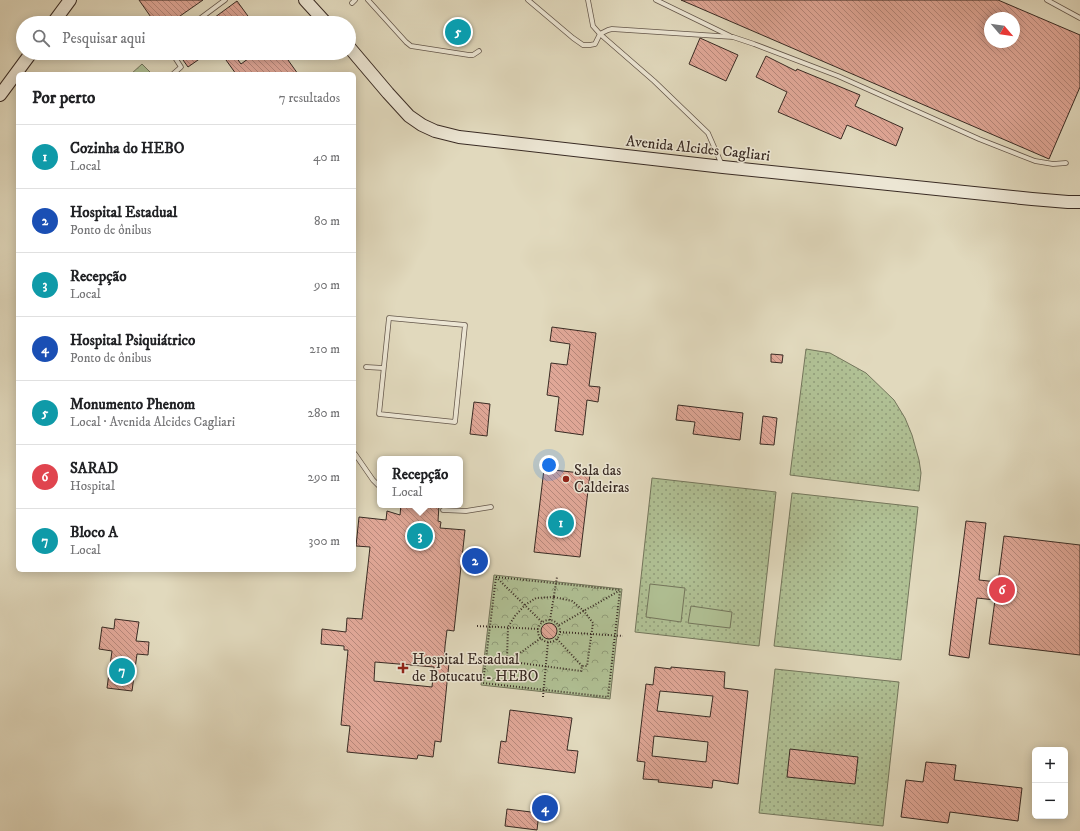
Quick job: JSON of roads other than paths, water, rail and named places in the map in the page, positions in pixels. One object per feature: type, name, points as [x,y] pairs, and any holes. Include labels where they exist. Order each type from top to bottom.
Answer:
[{"type":"main road","points":[[58,16],[70,0]]},
{"type":"main road","points":[[305,0],[320,16]]},
{"type":"main road","name":"Avenida Alcides Cagliari","points":[[356,55],[409,116],[422,125],[435,131],[459,137],[723,167],[1040,200],[1080,202]]},
{"type":"main road","points":[[17,72],[26,60]]},
{"type":"main road","points":[[0,95],[16,73]]},
{"type":"lane","points":[[203,16],[225,0]]},
{"type":"lane","points":[[368,0],[411,46],[469,56],[479,51]]},
{"type":"lane","points":[[528,0],[583,45],[595,44],[600,34],[612,29],[733,38]]},
{"type":"lane","points":[[588,0],[593,26],[600,34],[654,80],[708,133],[723,167]]},
{"type":"lane","points":[[656,0],[733,38],[760,46],[838,76],[979,139],[1035,161],[1053,164],[1066,163]]},
{"type":"lane","points":[[1046,0],[1080,18]]},
{"type":"lane","points":[[175,72],[181,67],[176,60]]},
{"type":"lane","points":[[389,318],[465,325],[455,422],[379,414],[384,368],[389,318]]},
{"type":"lane","points":[[366,367],[384,368]]},
{"type":"lane","points":[[356,455],[377,484]]},
{"type":"lane","points":[[443,510],[466,511],[491,507]]},
{"type":"place","name":"Monumento Phenom","points":[[458,32]]},
{"type":"place","name":"Sala das Caldeiras","points":[[566,479]]},
{"type":"place","name":"Cozinha do HEBO","points":[[561,523]]},
{"type":"place","name":"Recepção","points":[[420,536]]},
{"type":"place","name":"Hospital Estadual","points":[[475,561]]},
{"type":"place","name":"SARAD","points":[[1002,590]]},
{"type":"place","name":"Hospital Estadual de Botucatu - HEBO","points":[[403,668]]},
{"type":"place","name":"Bloco A","points":[[122,671]]},
{"type":"place","name":"Hospital Psiquiátrico","points":[[545,808]]}]
